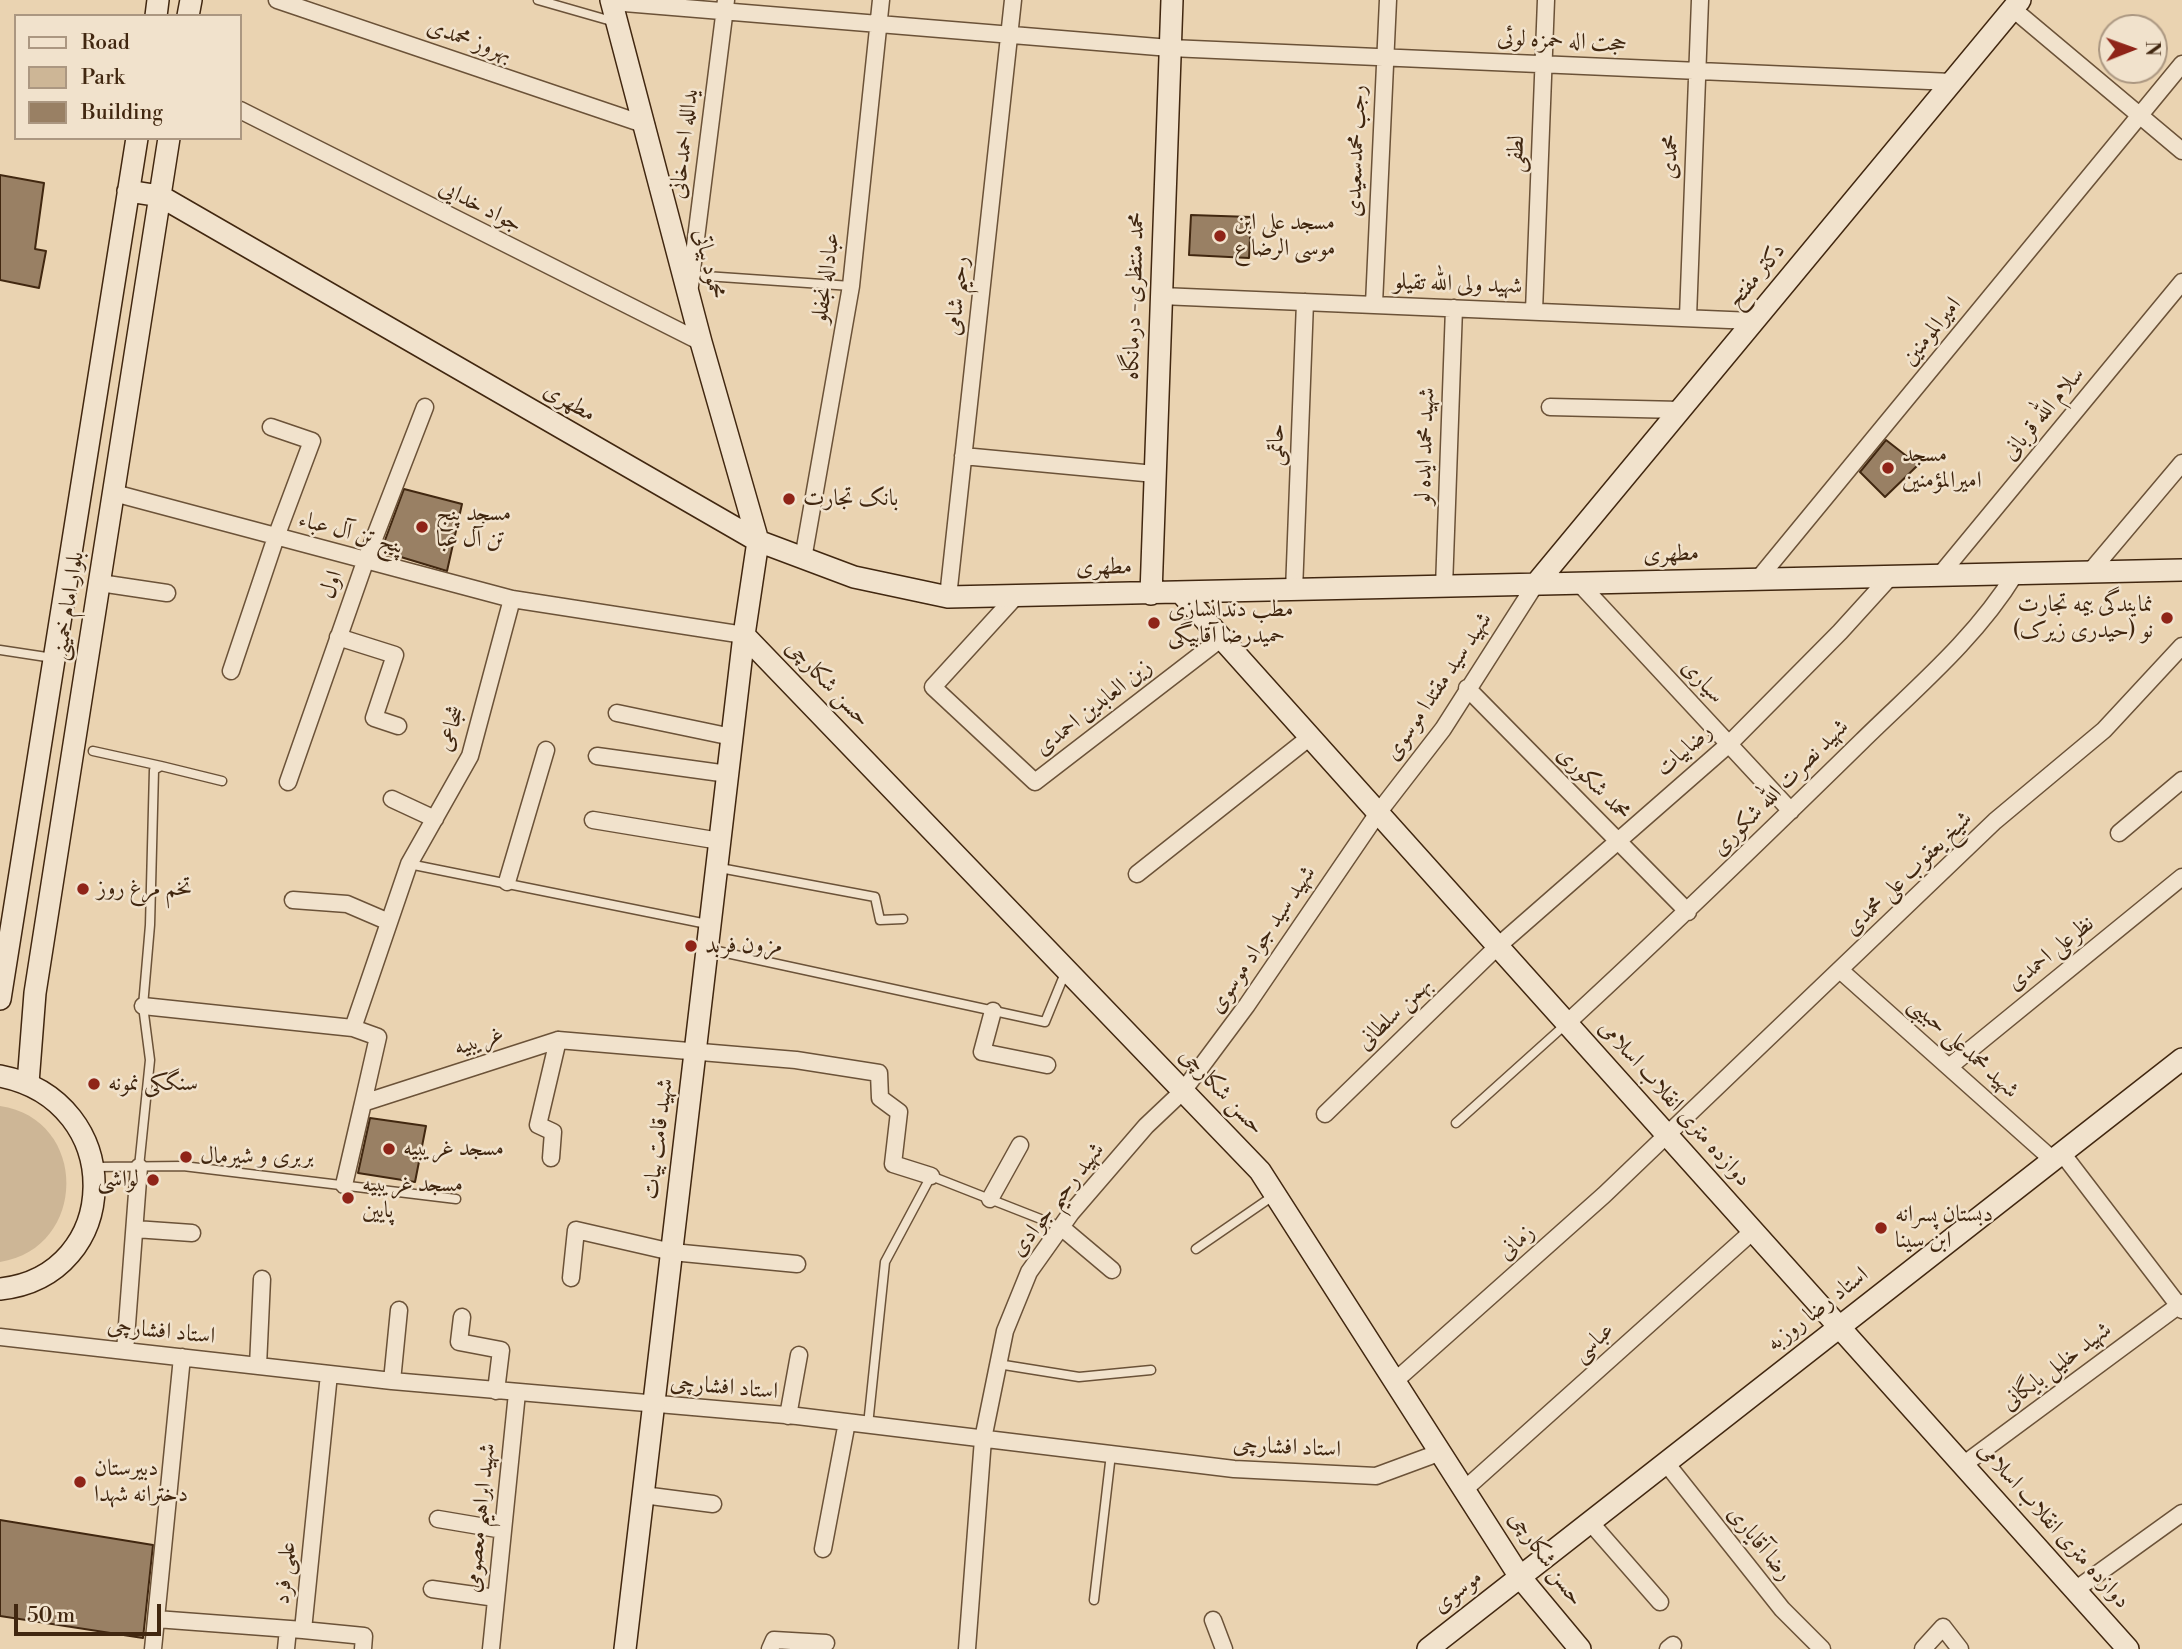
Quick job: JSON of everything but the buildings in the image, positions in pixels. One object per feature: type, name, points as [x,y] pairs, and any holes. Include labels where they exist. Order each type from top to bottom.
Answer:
[{"type":"main road","name":"محمد منتظری- درمانگاه","points":[[1150,594],[1172,0]]},
{"type":"main road","name":"دکتر مفتح","points":[[1535,585],[2017,5]]},
{"type":"main road","name":"محمود بیاتی","points":[[613,8],[690,284],[701,342],[758,541]]},
{"type":"main road","name":"بلوار امام خمینی","points":[[0,999],[137,140]]},
{"type":"main road","name":"بلوار امام خمینی","points":[[28,1083],[36,993],[169,140]]},
{"type":"main road","name":"مطهری","points":[[128,191],[160,196],[758,541],[854,577],[948,597],[2182,570]]},
{"type":"main road","name":"شهید قامت بیات","points":[[625,1649],[744,635],[758,541]]},
{"type":"main road","name":"دوازده متری انقلاب اسلامی","points":[[1181,593],[2128,1649]]},
{"type":"main road","name":"حسن شکارچی","points":[[744,635],[1260,1171],[1520,1577],[1580,1649]]},
{"type":"main road","name":"استاد رضا روزبه","points":[[1520,1577],[2182,1059]]},
{"type":"main road","points":[[0,1076],[28,1083],[52,1097],[72,1116],[86,1140],[94,1167],[94,1195],[88,1223],[74,1247],[54,1267],[30,1281],[0,1289]]},
{"type":"main road","name":"موسوی","points":[[1428,1649],[1520,1577]]},
{"type":"street","name":"بهروز محمدی","points":[[277,0],[646,125]]},
{"type":"street","name":"عباداله نجفلو","points":[[803,559],[851,286],[881,0]]},
{"type":"street","name":"رحیم شامی","points":[[948,597],[1013,0]]},
{"type":"street","name":"رجب محمدسعیدی","points":[[1374,304],[1388,0]]},
{"type":"street","name":"لطفی","points":[[1534,311],[1546,0]]},
{"type":"street","name":"محمدی","points":[[1688,317],[1700,0]]},
{"type":"street","points":[[2017,5],[2182,150]]},
{"type":"street","name":"حجت اله حمزه لوئی","points":[[613,8],[725,6],[879,24],[1170,48],[1952,82]]},
{"type":"street","name":"یدالله احمدخانی","points":[[690,284],[725,6]]},
{"type":"street","name":"امیرالمومنین","points":[[1759,578],[2182,64]]},
{"type":"street","name":"جواد خدایی","points":[[242,111],[701,342]]},
{"type":"street","name":"سلام الله قربانی","points":[[1940,575],[2182,282]]},
{"type":"street","name":"شهید ولی الله تقیلو","points":[[1161,296],[1754,321]]},
{"type":"street","name":"حاتمی","points":[[1294,591],[1305,302]]},
{"type":"street","name":"شهید محمد ایده لو","points":[[1444,587],[1454,308]]},
{"type":"street","name":"اول","points":[[288,782],[365,562],[425,407]]},
{"type":"street","points":[[1550,407],[1680,410]]},
{"type":"street","points":[[231,671],[312,441],[271,427]]},
{"type":"street","points":[[963,456],[1155,474]]},
{"type":"street","points":[[2090,572],[2182,463]]},
{"type":"street","name":"پنج تن آل عباء","points":[[114,494],[512,599],[744,635]]},
{"type":"street","name":"شهید نصرت الله شکوری","points":[[1567,1023],[1688,912],[1986,616],[2015,574]]},
{"type":"street","name":"رضابیات","points":[[1498,946],[1729,744],[1840,632],[1890,577]]},
{"type":"street","points":[[100,583],[167,593]]},
{"type":"street","name":"سیاری","points":[[1580,584],[1791,811]]},
{"type":"street","name":"شهید سید مقتدا موسوی","points":[[1378,813],[1443,729],[1466,688],[1535,585]]},
{"type":"street","name":"زین العابدین احمدی","points":[[1016,596],[933,687],[1035,782],[1222,638]]},
{"type":"street","name":"شجاعی","points":[[353,1028],[409,864],[470,756],[512,599]]},
{"type":"street","points":[[338,637],[395,654],[374,718],[398,726]]},
{"type":"street","name":"شیخ یعقوب علی محمدی","points":[[1667,1135],[1842,971],[1995,821],[2104,730],[2180,653]]},
{"type":"street","name":"محمد شکوری","points":[[1466,688],[1688,912]]},
{"type":"street","points":[[617,713],[732,737]]},
{"type":"street","points":[[1137,874],[1310,737]]},
{"type":"street","points":[[507,882],[546,750]]},
{"type":"street","points":[[597,756],[728,774]]},
{"type":"street","points":[[2119,833],[2182,780]]},
{"type":"street","points":[[392,799],[435,819]]},
{"type":"street","name":"شهید سید جواد موسوی","points":[[1183,1091],[1247,1005],[1378,813]]},
{"type":"street","points":[[593,820],[720,841]]},
{"type":"street","name":"نظرعلی احمدی","points":[[1950,1067],[2182,877]]},
{"type":"street","points":[[293,900],[347,904],[389,922]]},
{"type":"street","name":"بهمن سلطانی","points":[[1325,1114],[1498,946]]},
{"type":"street","name":"شهید محمدعلی حبیبی","points":[[1842,971],[1950,1067],[2058,1156],[2181,1306]]},
{"type":"street","points":[[143,1006],[353,1028],[378,1037],[344,1185]]},
{"type":"street","points":[[993,1010],[982,1052],[1047,1065]]},
{"type":"street","points":[[551,1158],[553,1132],[538,1125],[558,1040]]},
{"type":"street","name":"غریبیه","points":[[363,1103],[558,1040],[796,1060],[879,1073],[880,1098],[899,1112],[892,1164],[932,1176]]},
{"type":"street","name":"شهید رحیم جوادی","points":[[967,1649],[983,1439],[1005,1331],[1029,1272],[1061,1227],[1146,1126],[1183,1091]]},
{"type":"street","name":"زمانی","points":[[1395,1381],[1667,1135]]},
{"type":"street","points":[[990,1199],[1020,1145]]},
{"type":"street","points":[[125,1351],[139,1167]]},
{"type":"street","points":[[1061,1227],[1112,1270]]},
{"type":"street","points":[[135,1229],[192,1233]]},
{"type":"street","points":[[571,1278],[576,1230],[672,1252],[797,1264]]},
{"type":"street","name":"عباسی","points":[[1465,1489],[1753,1231]]},
{"type":"street","points":[[258,1366],[262,1279]]},
{"type":"street","name":"شهید خلیل بایگانی","points":[[1963,1465],[2181,1306]]},
{"type":"street","points":[[392,1381],[399,1310]]},
{"type":"street","points":[[461,1317],[459,1342],[501,1350],[496,1391]]},
{"type":"street","name":"استاد افشارچی","points":[[0,1337],[392,1381],[847,1422],[1234,1469],[1376,1475],[1441,1452]]},
{"type":"street","points":[[788,1416],[799,1355]]},
{"type":"street","points":[[153,1649],[182,1357]]},
{"type":"street","name":"علمی فرد","points":[[156,1619],[295,1630],[329,1374]]},
{"type":"street","name":"شهید ابراهیم معصومی","points":[[491,1649],[517,1392]]},
{"type":"street","points":[[822,1549],[847,1422]]},
{"type":"street","name":"رضا آقایاری","points":[[1666,1463],[1782,1609],[1822,1649]]},
{"type":"street","points":[[643,1495],[713,1504]]},
{"type":"street","points":[[2075,1590],[2182,1513]]},
{"type":"street","points":[[438,1519],[503,1530]]},
{"type":"street","points":[[1590,1522],[1660,1602]]},
{"type":"street","points":[[432,1589],[496,1598]]},
{"type":"street","points":[[1213,1620],[1224,1649]]},
{"type":"street","points":[[1923,1649],[1943,1627],[1960,1649]]},
{"type":"street","points":[[286,1649],[295,1630],[364,1636],[363,1649]]},
{"type":"street","points":[[770,1649],[774,1640],[825,1643]]},
{"type":"lane","points":[[538,0],[613,8]]},
{"type":"lane","points":[[690,284],[851,286]]},
{"type":"lane","points":[[0,650],[56,658]]},
{"type":"lane","points":[[93,751],[222,781]]},
{"type":"lane","points":[[139,1167],[150,1059],[143,1006],[150,925],[154,770],[161,766]]},
{"type":"lane","points":[[409,864],[710,925]]},
{"type":"lane","points":[[717,868],[875,897],[880,920],[903,919]]},
{"type":"lane","points":[[707,949],[1045,1022],[1066,971]]},
{"type":"lane","points":[[1456,1123],[1567,1023]]},
{"type":"lane","points":[[94,1167],[183,1166],[456,1199]]},
{"type":"lane","points":[[868,1425],[886,1262],[932,1176],[1061,1227]]},
{"type":"lane","points":[[1196,1249],[1275,1194]]},
{"type":"lane","points":[[999,1364],[1079,1377],[1151,1370]]},
{"type":"lane","points":[[1094,1600],[1111,1454]]},
{"type":"green space","points":[[0,1106],[29,1116],[50,1134],[62,1157],[66,1184],[62,1210],[50,1234],[29,1252],[0,1262]]},
{"type":"place","name":"مسجد علی ابن موسی الرضا ع","points":[[1220,236]]},
{"type":"place","name":"مسجد امیرالمؤمنین","points":[[1888,468]]},
{"type":"place","name":"بانک تجارت","points":[[789,499]]},
{"type":"place","name":"مسجد پنج تن آل عبا","points":[[422,527]]},
{"type":"place","name":"نمایندگی بیمه تجارت نو (حیدری زیرک)","points":[[2167,618]]},
{"type":"place","name":"مطب دندانسازی حمیدرضا آقابیگی","points":[[1154,623]]},
{"type":"place","name":"تخم مرغ روز","points":[[83,889]]},
{"type":"place","name":"مزون فربد","points":[[691,946]]},
{"type":"place","name":"سنگکی نمونه","points":[[94,1084]]},
{"type":"place","name":"مسجد غریبیه","points":[[389,1149]]},
{"type":"place","name":"بربری و شیرمال","points":[[186,1157]]},
{"type":"place","name":"لواشی","points":[[153,1180]]},
{"type":"place","name":"مسجد غریبیه پایین","points":[[348,1198]]},
{"type":"place","name":"دبستان پسرانه ابن سینا","points":[[1881,1228]]},
{"type":"place","name":"دبیرستان دخترانه شهدا","points":[[80,1482]]}]
